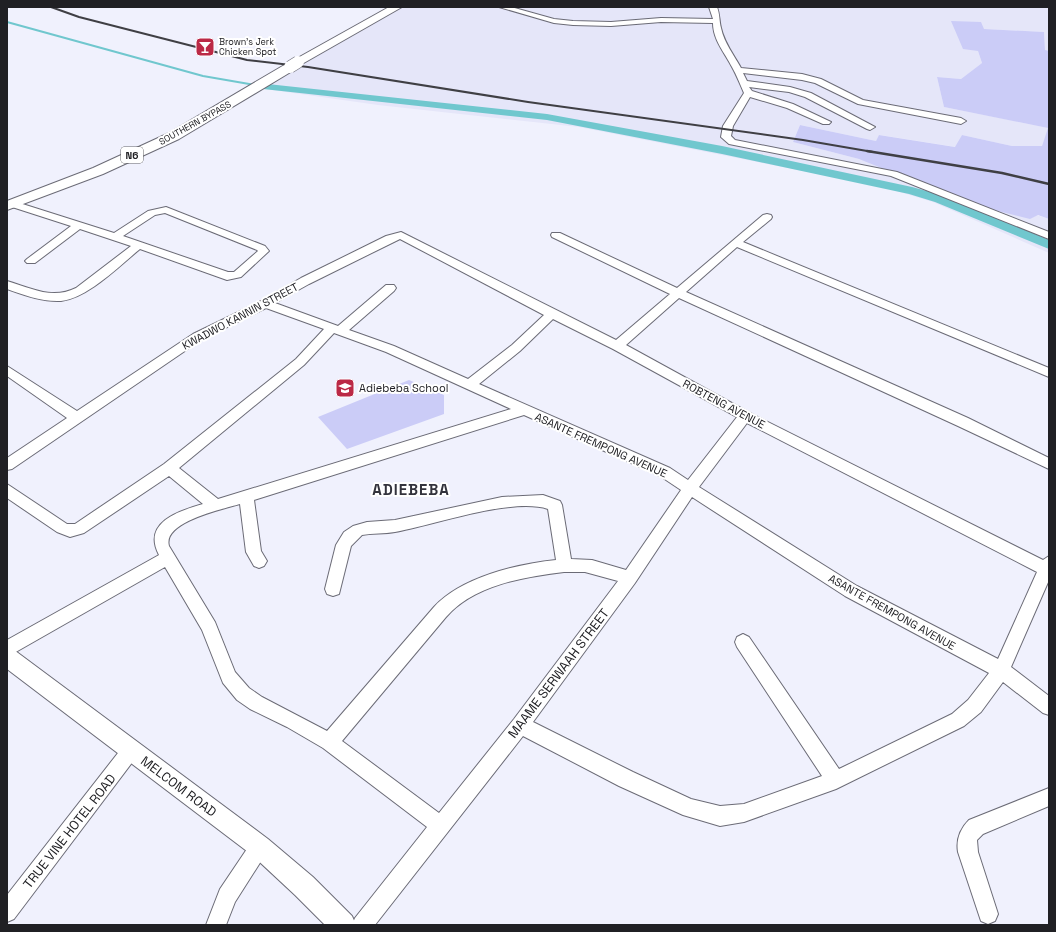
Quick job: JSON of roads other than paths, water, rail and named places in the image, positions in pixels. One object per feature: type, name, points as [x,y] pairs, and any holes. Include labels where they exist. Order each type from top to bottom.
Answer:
[{"type":"highway","name":"SOUTHERN BYPASS","points":[[10,205],[98,171],[167,139],[294,65],[386,7]]},
{"type":"highway","name":"SOUTHERN BYPASS","points":[[363,22],[397,7]]},
{"type":"main road","name":"MELCOM ROAD","points":[[7,657],[260,847],[298,881],[343,925]]},
{"type":"street","points":[[503,7],[554,21],[573,23],[611,24],[661,20],[717,21]]},
{"type":"street","points":[[712,7],[717,16],[717,28],[725,49],[738,70],[748,93],[790,106],[826,122]]},
{"type":"street","points":[[738,70],[802,77],[818,81],[861,102],[961,121]]},
{"type":"street","points":[[743,83],[790,90],[808,95],[844,115],[870,127]]},
{"type":"street","points":[[748,93],[728,126],[726,136],[732,142],[774,152],[894,174],[1049,236]]},
{"type":"street","points":[[10,205],[79,225],[230,277],[237,275],[264,251],[261,248],[166,210],[152,213],[115,237]]},
{"type":"street","points":[[617,346],[736,243],[762,224],[766,217]]},
{"type":"street","points":[[31,261],[79,225]]},
{"type":"street","name":"KWADWO KANNIN STREET","points":[[7,465],[192,340],[265,304],[312,277],[390,238],[401,235]]},
{"type":"street","name":"ROBTENG AVENUE","points":[[401,235],[552,314],[617,346],[745,416],[1048,568]]},
{"type":"street","points":[[556,236],[963,422],[1049,464]]},
{"type":"street","points":[[736,243],[1049,373]]},
{"type":"street","points":[[7,285],[43,297],[70,296],[80,291],[139,245]]},
{"type":"street","points":[[7,490],[62,528],[70,531],[79,529],[90,523],[169,468],[306,357],[336,329],[390,288]]},
{"type":"street","name":"ASANTE FREMPONG AVENUE","points":[[265,304],[390,350],[470,384],[523,410],[658,469],[851,591],[1001,670],[1049,706]]},
{"type":"street","points":[[470,384],[516,348],[552,314]]},
{"type":"street","points":[[7,370],[77,418]]},
{"type":"street","points":[[441,826],[329,742],[293,721],[256,704],[235,686],[225,669],[209,627],[168,558],[161,544],[160,538],[178,519],[189,514],[523,410]]},
{"type":"street","name":"MAAME SERWAAH STREET","points":[[362,925],[520,724],[629,578],[690,488],[745,416]]},
{"type":"street","points":[[169,468],[215,505]]},
{"type":"street","points":[[246,496],[254,552],[259,561]]},
{"type":"street","points":[[333,589],[344,545],[347,539],[358,530],[393,526],[509,502],[542,500],[555,505],[564,566]]},
{"type":"street","points":[[7,648],[168,558]]},
{"type":"street","points":[[329,742],[440,612],[454,598],[463,592],[508,577],[564,566],[579,565],[597,568],[629,578]]},
{"type":"street","points":[[520,724],[626,779],[690,808],[720,816],[744,814],[836,780],[963,717],[972,711],[983,699],[1001,670],[1048,568]]},
{"type":"street","points":[[743,642],[836,780]]},
{"type":"street","name":"TRUE VINE HOTEL ROAD","points":[[7,912],[131,750]]},
{"type":"street","points":[[988,914],[968,852],[966,842],[970,833],[976,827],[1049,797]]},
{"type":"street","points":[[216,925],[227,896],[260,847]]},
{"type":"waterway","points":[[7,22],[203,76],[255,85]]},
{"type":"waterway","points":[[258,86],[547,117],[722,150],[912,191],[940,199],[1049,245]]},
{"type":"railway","points":[[51,7],[79,17],[247,60],[308,67],[528,102],[803,140],[870,152]]},
{"type":"railway","points":[[870,152],[1002,173],[1049,184]]},
{"type":"place","name":"Brown's Jerk Chicken Spot","points":[[205,47]]},
{"type":"place","name":"Adiebeba School","points":[[345,388]]},
{"type":"district","name":"ADIEBEBA","points":[[411,490]]}]
